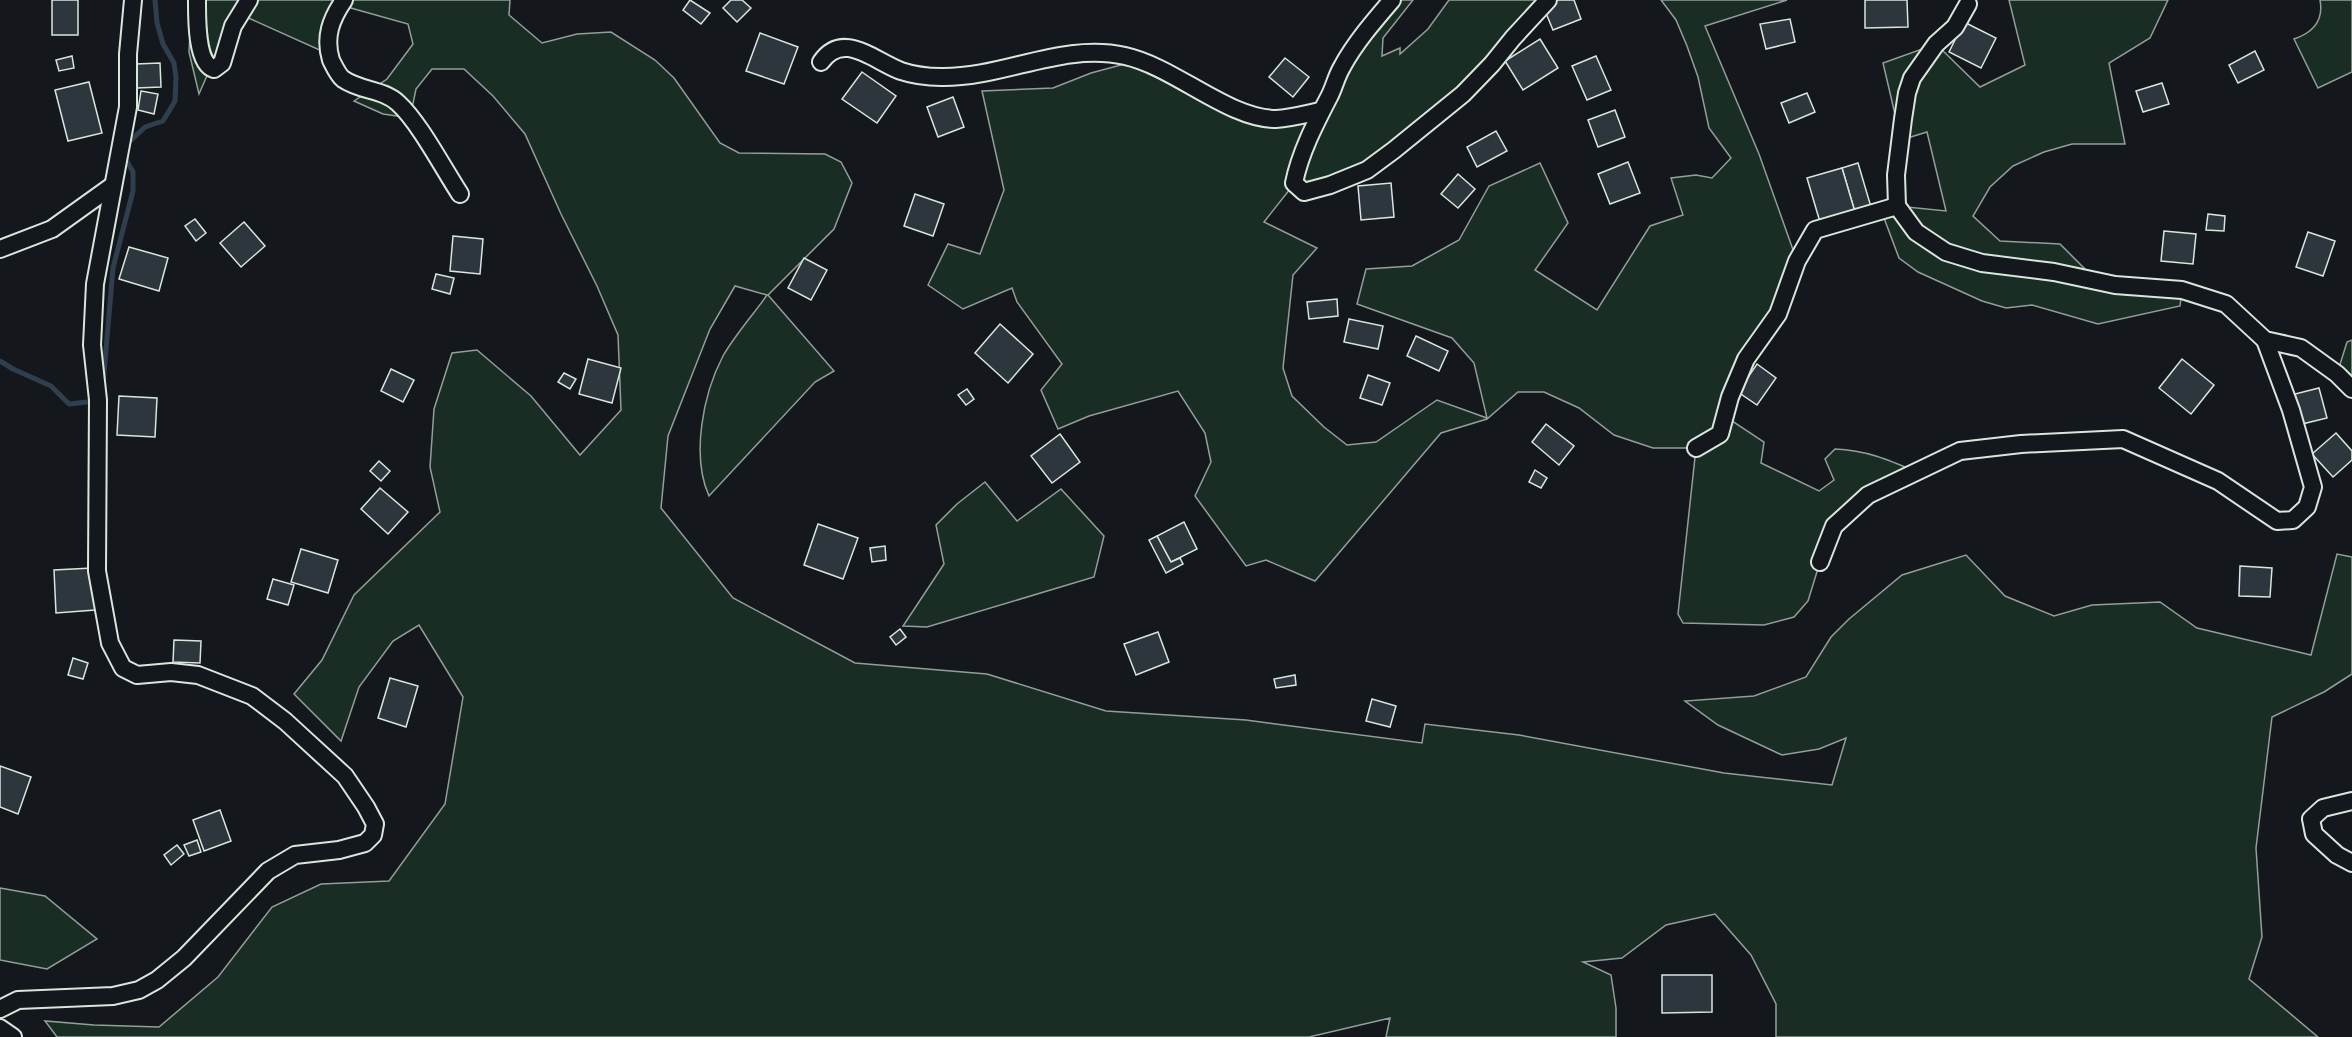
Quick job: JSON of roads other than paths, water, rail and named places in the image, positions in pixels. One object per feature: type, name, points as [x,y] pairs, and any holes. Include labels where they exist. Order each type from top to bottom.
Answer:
[{"type":"street","points":[[0,1010],[18,1000],[112,996],[139,990],[157,980],[184,958],[268,871],[295,855],[339,850],[365,843],[373,835],[375,824],[345,776],[285,721],[252,696],[198,675],[171,672],[137,675],[123,668],[110,643],[97,571],[98,400],[92,345],[95,284],[128,107],[128,54],[133,0]]},
{"type":"street","points":[[197,0],[201,49],[205,63],[209,68],[214,69],[222,63],[233,26],[249,0]]},
{"type":"street","points":[[344,0],[334,16],[327,35],[328,51],[334,67],[342,79],[381,93],[397,102],[426,141],[460,194]]},
{"type":"street","points":[[1392,0],[1365,32],[1342,67],[1320,111],[1294,183],[1304,192],[1330,185],[1367,170],[1394,150],[1470,86],[1548,0]]},
{"type":"street","points":[[1820,562],[1834,526],[1868,495],[1960,451],[2021,444],[2123,439],[2218,481],[2277,521],[2294,520],[2307,507],[2313,488],[2291,410],[2265,340],[2226,304],[2182,290],[2115,285],[2054,272],[1982,262],[1946,252],[1916,232],[1897,206],[1896,175],[1907,93],[1912,78],[1936,44],[1955,27],[1971,1]]},
{"type":"street","points":[[821,62],[828,52],[840,47],[851,48],[902,72],[941,77],[981,74],[1073,52],[1100,52],[1126,56],[1150,64],[1224,103],[1251,114],[1273,119],[1320,111]]},
{"type":"street","points":[[0,249],[52,229],[112,186]]},
{"type":"street","points":[[1696,448],[1720,434],[1730,397],[1746,359],[1778,314],[1797,261],[1815,230],[1897,206]]},
{"type":"street","points":[[2265,340],[2301,348],[2337,374],[2352,389]]},
{"type":"street","points":[[2352,801],[2323,808],[2311,819],[2314,834],[2337,855],[2352,863]]},
{"type":"street","points":[[0,1028],[13,1037]]},
{"type":"waterway","points":[[127,144],[145,127],[163,121],[175,101],[174,63],[163,44],[157,23],[155,0]]},
{"type":"waterway","points":[[103,385],[113,268],[133,191],[133,172],[125,158],[126,153]]},
{"type":"waterway","points":[[0,361],[51,386],[69,404],[96,401]]}]
